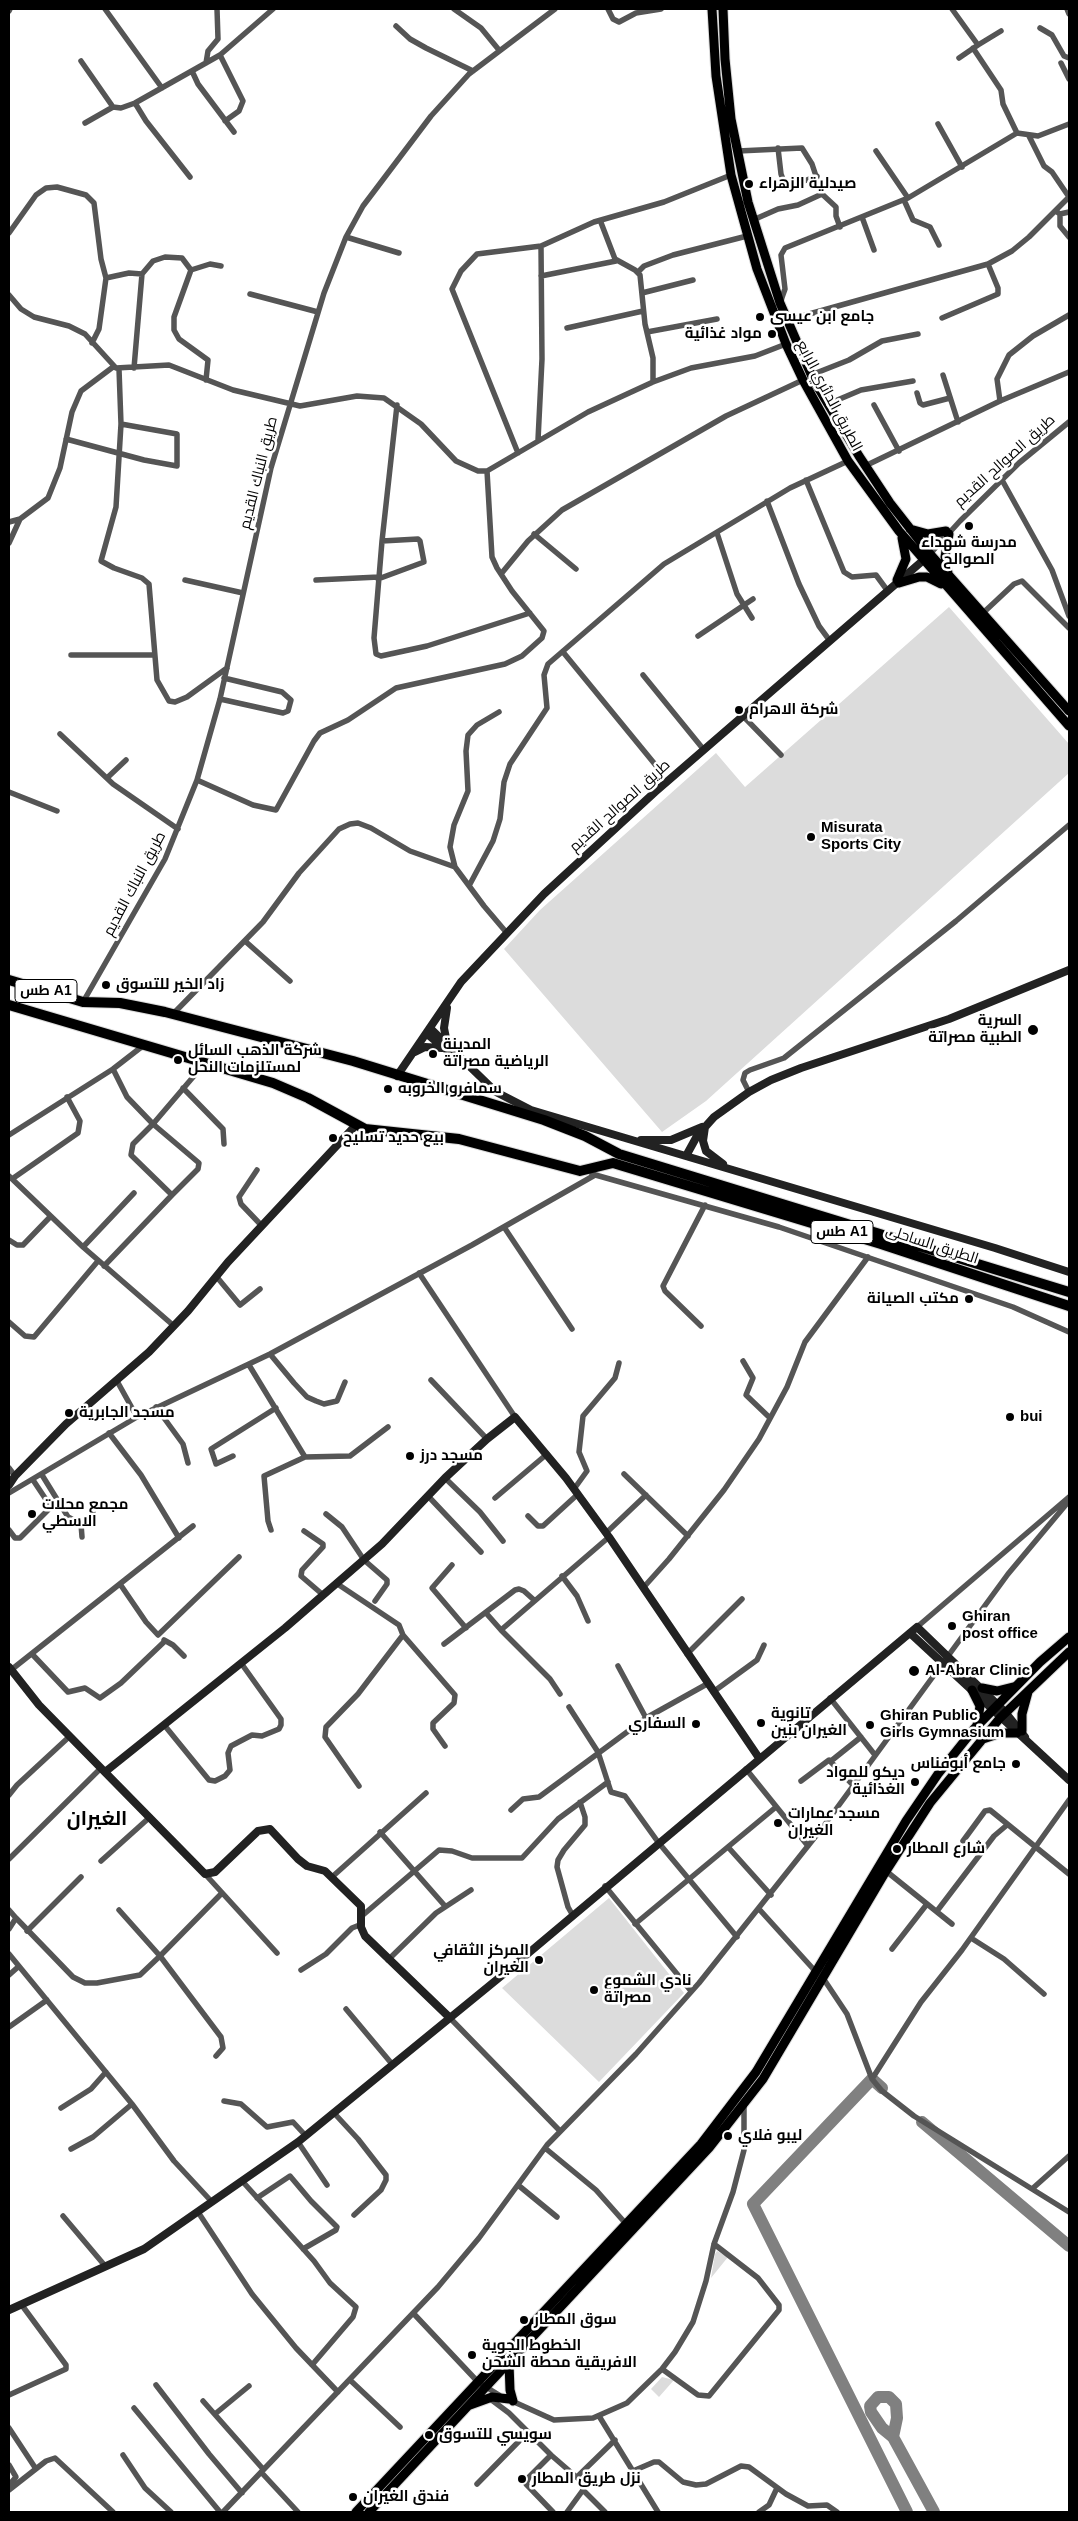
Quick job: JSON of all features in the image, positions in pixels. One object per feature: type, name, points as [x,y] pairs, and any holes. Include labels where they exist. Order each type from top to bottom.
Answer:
[{"type":"highway","name":"طس A1","points":[[9,980],[83,1002]]},
{"type":"highway","name":"الطريق الساحلى","points":[[83,1002],[130,1004],[353,1061],[544,1120],[585,1136],[619,1154],[1069,1292]]},
{"type":"highway","points":[[9,1005],[273,1083],[308,1098],[356,1125],[370,1130],[459,1139],[580,1170]]},
{"type":"highway","name":"الطريق الساحلى","points":[[580,1170],[613,1164],[881,1244],[1069,1306]]},
{"type":"highway","points":[[745,1203],[749,1193]]},
{"type":"main road","name":"الطريق الدائري الرابع","points":[[712,9],[716,76],[731,175],[747,236],[777,323],[803,380],[848,461],[899,531],[949,575],[1069,711]]},
{"type":"main road","name":"الطريق الدائري الرابع","points":[[723,9],[727,88],[752,220],[780,303],[811,375],[865,466],[910,528],[946,586],[1069,726]]},
{"type":"main road","points":[[910,528],[928,534],[948,533],[945,557],[949,575]]},
{"type":"main road","points":[[894,585],[904,565],[906,553],[899,531]]},
{"type":"main road","points":[[894,585],[910,578],[927,577],[946,586]]},
{"type":"main road","points":[[356,2512],[481,2385],[627,2225],[653,2193],[701,2144],[756,2072],[919,1800],[974,1729],[1018,1684],[1069,1637]]},
{"type":"main road","points":[[369,2512],[467,2406],[481,2385],[509,2363],[709,2148],[744,2105],[763,2078],[886,1871],[930,1803],[1003,1715],[1069,1652]]},
{"type":"main road","points":[[974,1729],[979,1718],[980,1706],[977,1689],[1004,1690],[1018,1684]]},
{"type":"main road","points":[[981,1740],[1001,1733],[1021,1734],[1022,1714],[1028,1692]]},
{"type":"main road","points":[[467,2406],[489,2398],[511,2400],[509,2363]]},
{"type":"street","points":[[105,9],[162,88]]},
{"type":"street","points":[[206,64],[208,51],[218,39],[217,9]]},
{"type":"street","points":[[81,61],[113,107],[118,109],[135,103],[220,56],[272,9]]},
{"type":"street","points":[[454,9],[481,28],[499,50]]},
{"type":"street","name":"طريق النباك القديم","points":[[83,1002],[165,860],[197,780],[220,699],[271,468],[318,312],[346,237],[363,206],[431,116],[473,71],[555,9]]},
{"type":"street","points":[[608,9],[616,21],[619,22],[636,13],[661,9]]},
{"type":"street","points":[[952,9],[1001,90],[1003,104],[1017,133]]},
{"type":"street","points":[[1067,9],[1069,14]]},
{"type":"street","points":[[396,26],[410,39],[473,71]]},
{"type":"street","points":[[1040,28],[1052,35],[1064,56],[1069,58]]},
{"type":"street","points":[[959,58],[1000,31]]},
{"type":"street","points":[[220,56],[243,101],[239,111],[225,121]]},
{"type":"street","points":[[1062,63],[1069,80]]},
{"type":"street","points":[[192,71],[234,132]]},
{"type":"street","points":[[135,103],[146,122],[190,177]]},
{"type":"street","points":[[85,123],[113,107]]},
{"type":"street","points":[[938,124],[962,167]]},
{"type":"street","points":[[780,303],[785,290],[781,255],[783,250],[906,199],[1017,133],[1029,136],[1044,134],[1069,124]]},
{"type":"street","points":[[777,323],[988,264],[1012,251],[1058,213],[1069,197],[1052,172],[1044,166],[1029,136]]},
{"type":"street","points":[[738,151],[778,148],[804,149],[822,194],[836,207],[836,216],[840,227]]},
{"type":"street","points":[[778,148],[781,174],[784,182],[799,183],[816,176]]},
{"type":"street","points":[[876,151],[906,199],[913,220],[930,227],[939,246]]},
{"type":"street","points":[[518,453],[452,287],[461,271],[478,254],[541,246],[600,220],[664,202],[731,175]]},
{"type":"street","points":[[9,233],[36,195],[46,188],[57,187],[86,195],[94,203],[101,259],[106,278],[99,330],[92,343]]},
{"type":"street","points":[[752,220],[778,209],[798,205],[822,194]]},
{"type":"street","points":[[1058,213],[1069,212]]},
{"type":"street","points":[[1058,213],[1060,226],[1069,237]]},
{"type":"street","points":[[862,217],[874,250]]},
{"type":"street","points":[[600,220],[616,261]]},
{"type":"street","points":[[638,272],[644,266],[673,255],[747,236]]},
{"type":"street","points":[[346,237],[399,253]]},
{"type":"street","points":[[538,440],[542,358],[541,246]]},
{"type":"street","points":[[134,368],[142,274],[153,261],[164,257],[182,258],[191,270]]},
{"type":"street","points":[[541,276],[616,261],[638,272]]},
{"type":"street","points":[[191,270],[210,264],[221,266]]},
{"type":"street","points":[[942,318],[998,294],[998,288],[988,264]]},
{"type":"street","points":[[191,270],[174,317],[174,330],[179,340],[208,360],[206,380]]},
{"type":"street","points":[[638,272],[643,311],[653,358],[653,382]]},
{"type":"street","points":[[106,278],[129,273],[142,274]]},
{"type":"street","points":[[642,292],[693,280]]},
{"type":"street","points":[[250,294],[318,312]]},
{"type":"street","points":[[9,295],[28,314],[78,329],[116,368],[120,424],[116,507],[100,558],[103,563],[142,578],[149,584],[154,655],[160,690],[169,701],[175,702],[195,692],[227,668]]},
{"type":"street","points":[[567,328],[643,311]]},
{"type":"street","points":[[1000,401],[997,379],[1009,355],[1033,336],[1069,315]]},
{"type":"street","points":[[647,332],[716,319]]},
{"type":"street","points":[[811,375],[849,360],[882,340],[918,334]]},
{"type":"street","points":[[9,522],[20,519],[48,498],[60,468],[66,439],[81,391],[116,368],[169,365],[233,390],[306,406],[350,397],[376,396],[397,405],[422,424],[456,461],[478,471],[488,471],[504,463],[538,440],[601,406],[653,382],[691,368],[755,356],[786,344]]},
{"type":"street","points":[[865,466],[1000,401],[1069,372]]},
{"type":"street","points":[[942,374],[958,422]]},
{"type":"street","points":[[501,574],[534,534],[562,510],[726,416],[803,380]]},
{"type":"street","points":[[828,404],[861,390],[913,381]]},
{"type":"street","points":[[917,393],[920,403],[923,405],[950,398]]},
{"type":"street","points":[[397,405],[378,578],[374,651],[378,656],[426,646],[530,613]]},
{"type":"street","points":[[874,405],[899,451]]},
{"type":"street","name":"طريق الصوالح القديم","points":[[397,1076],[429,1032],[461,982],[506,932],[558,881],[704,750],[894,585],[1002,480],[1069,422]]},
{"type":"street","points":[[66,439],[174,467],[178,464],[177,434],[120,424]]},
{"type":"street","points":[[470,884],[493,841],[500,819],[504,782],[510,764],[547,708],[546,666],[648,576],[767,501],[806,480],[848,461]]},
{"type":"street","points":[[197,780],[252,805],[276,810],[320,733],[348,720],[396,688],[489,669],[522,656],[544,635],[501,574],[492,557],[488,471]]},
{"type":"street","points":[[806,480],[844,572],[852,577],[876,575],[894,585]]},
{"type":"street","points":[[1002,480],[1052,570],[1067,604],[1069,616]]},
{"type":"street","points":[[767,501],[799,584],[819,626],[830,641]]},
{"type":"street","points":[[9,543],[20,519]]},
{"type":"street","points":[[717,533],[732,580],[743,605],[752,618]]},
{"type":"street","points":[[534,534],[576,570]]},
{"type":"street","points":[[316,580],[378,578],[424,562],[418,538],[382,542]]},
{"type":"street","points":[[185,580],[242,593]]},
{"type":"street","points":[[983,613],[1014,584],[1022,581],[1069,628]]},
{"type":"street","points":[[698,636],[753,599]]},
{"type":"street","points":[[563,652],[658,768]]},
{"type":"street","points":[[71,655],[154,655]]},
{"type":"street","points":[[644,675],[704,750]]},
{"type":"street","points":[[220,699],[283,714],[288,711],[290,700],[282,692],[224,678]]},
{"type":"street","points":[[499,712],[488,716],[468,735],[466,751],[468,791],[451,839],[451,856],[455,867],[506,932]]},
{"type":"street","points":[[743,716],[781,755]]},
{"type":"street","points":[[60,734],[107,778],[178,829]]},
{"type":"street","points":[[107,778],[126,760]]},
{"type":"street","points":[[9,792],[57,811]]},
{"type":"street","points":[[173,1014],[263,922],[299,873],[339,829],[358,823],[371,828],[397,846],[455,867]]},
{"type":"street","points":[[749,1092],[743,1080],[745,1074],[750,1070],[784,1058],[956,921],[1069,826]]},
{"type":"street","points":[[245,941],[290,981]]},
{"type":"street","points":[[686,1156],[697,1136],[706,1125],[749,1092],[792,1071],[949,1019],[1069,970]]},
{"type":"street","points":[[446,1046],[444,1028],[448,1001]]},
{"type":"street","points":[[429,1032],[455,1053],[496,1092],[544,1115],[995,1248],[1069,1272]]},
{"type":"street","points":[[9,1135],[113,1069],[144,1045]]},
{"type":"street","points":[[415,1052],[431,1046],[446,1046]]},
{"type":"street","points":[[172,1195],[145,1170],[130,1152],[132,1144],[153,1124],[205,1063]]},
{"type":"street","points":[[104,1266],[198,1169],[199,1163],[153,1124],[127,1097],[113,1069]]},
{"type":"street","points":[[184,1088],[223,1129],[224,1144]]},
{"type":"street","points":[[67,1097],[80,1121],[78,1133],[10,1177],[83,1248],[174,1326]]},
{"type":"street","points":[[9,1486],[15,1476],[66,1424],[149,1352],[174,1326],[216,1276],[356,1125]]},
{"type":"street","points":[[623,1138],[671,1140],[706,1125]]},
{"type":"street","points":[[706,1125],[703,1142],[708,1153],[715,1160],[747,1175]]},
{"type":"street","points":[[257,1170],[239,1197],[241,1204],[262,1226]]},
{"type":"street","points":[[580,1170],[736,1214],[868,1257],[973,1295],[1013,1307],[1069,1332]]},
{"type":"street","points":[[9,1494],[137,1417],[270,1354],[595,1175]]},
{"type":"street","points":[[83,1248],[134,1192]]},
{"type":"street","points":[[736,1214],[745,1203]]},
{"type":"street","points":[[701,1326],[665,1291],[663,1284],[705,1205]]},
{"type":"street","points":[[9,1240],[17,1245],[23,1245],[50,1217]]},
{"type":"street","points":[[504,1226],[572,1329]]},
{"type":"street","points":[[643,1588],[688,1536],[724,1490],[759,1439],[806,1342],[868,1257]]},
{"type":"street","points":[[9,1322],[25,1336],[34,1337],[98,1261]]},
{"type":"street","points":[[419,1273],[515,1417],[547,1454],[607,1535],[759,1758]]},
{"type":"street","points":[[216,1276],[240,1305],[260,1289]]},
{"type":"street","points":[[270,1354],[294,1383],[316,1402],[324,1404],[338,1401],[345,1382]]},
{"type":"street","points":[[743,1361],[753,1381],[746,1395],[770,1418]]},
{"type":"street","points":[[528,1516],[538,1526],[543,1526],[576,1492],[587,1471],[579,1452],[583,1416],[615,1378],[619,1363]]},
{"type":"street","points":[[249,1365],[305,1457]]},
{"type":"street","points":[[431,1380],[487,1439]]},
{"type":"street","points":[[117,1381],[137,1417]]},
{"type":"street","points":[[156,1407],[183,1444],[188,1462]]},
{"type":"street","points":[[233,1456],[216,1464],[211,1449],[276,1408]]},
{"type":"street","points":[[9,1860],[103,1770],[165,1726],[285,1628],[322,1594],[364,1560],[400,1526],[445,1478],[487,1439],[515,1417]]},
{"type":"street","points":[[271,1530],[268,1521],[264,1476],[305,1457],[350,1456],[388,1427]]},
{"type":"street","points":[[109,1433],[141,1475],[179,1538]]},
{"type":"street","points":[[495,1498],[547,1454]]},
{"type":"street","points":[[9,1468],[15,1476]]},
{"type":"street","points":[[624,1474],[688,1536]]},
{"type":"street","points":[[42,1475],[68,1517],[81,1524],[82,1537]]},
{"type":"street","points":[[445,1478],[480,1512],[503,1541]]},
{"type":"street","points":[[9,1530],[15,1538],[20,1538],[48,1510],[49,1504],[33,1480]]},
{"type":"street","points":[[501,1630],[607,1535],[646,1495]]},
{"type":"street","points":[[428,1496],[481,1552]]},
{"type":"street","points":[[9,2310],[144,2249],[243,2182],[306,2136],[910,1633],[1069,1497]]},
{"type":"street","points":[[134,2408],[221,2512],[242,2493],[414,2314],[479,2238],[545,2148],[636,2054],[692,1991],[771,1895],[949,1657],[1008,1574],[1069,1501]]},
{"type":"street","points":[[326,1514],[342,1527],[364,1560],[387,1581],[375,1601]]},
{"type":"street","points":[[193,1526],[32,1654],[10,1668],[39,1705],[205,1874],[277,1953]]},
{"type":"street","points":[[304,1531],[323,1544],[323,1547],[302,1570],[301,1576],[322,1594]]},
{"type":"street","points":[[158,1635],[239,1557]]},
{"type":"street","points":[[452,1565],[432,1588],[466,1628]]},
{"type":"street","points":[[562,1576],[577,1596],[588,1621]]},
{"type":"street","points":[[336,1583],[399,1625],[403,1635],[455,1695],[454,1703],[433,1723],[433,1728],[445,1746]]},
{"type":"street","points":[[120,1584],[146,1622],[158,1635],[173,1645],[184,1656]]},
{"type":"street","points":[[444,1644],[519,1589],[534,1600]]},
{"type":"street","points":[[687,1654],[742,1599]]},
{"type":"street","points":[[486,1613],[550,1679],[560,1694]]},
{"type":"street","points":[[917,1627],[949,1657],[1021,1734],[1069,1780]]},
{"type":"street","points":[[910,1633],[942,1665],[977,1689]]},
{"type":"street","points":[[359,1786],[325,1736],[326,1727],[358,1694],[403,1635]]},
{"type":"street","points":[[32,1654],[68,1692],[71,1693],[84,1688],[100,1698],[121,1684],[165,1641]]},
{"type":"street","points":[[713,1692],[757,1660],[764,1645]]},
{"type":"street","points":[[165,1726],[209,1780],[215,1781],[225,1776],[230,1770],[228,1752],[231,1746],[252,1735],[262,1736],[278,1729],[281,1725],[280,1719],[241,1663]]},
{"type":"street","points":[[618,1666],[646,1718]]},
{"type":"street","points":[[512,1810],[523,1799],[539,1797],[646,1718],[707,1684]]},
{"type":"street","points":[[830,1698],[874,1755]]},
{"type":"street","points":[[569,1707],[598,1752],[612,1793],[621,1794],[627,1799],[658,1842],[737,1937]]},
{"type":"street","points":[[9,1795],[17,1785],[70,1736]]},
{"type":"street","points":[[801,1781],[826,1761],[831,1761],[861,1737]]},
{"type":"street","points":[[831,1761],[853,1785]]},
{"type":"street","points":[[746,1769],[808,1846]]},
{"type":"street","points":[[301,1970],[326,1954],[413,1871],[437,1852],[443,1850],[472,1858],[522,1858],[558,1818],[608,1782]]},
{"type":"street","points":[[332,1877],[380,1832],[426,1793]]},
{"type":"street","points":[[872,2080],[921,2002],[971,1938],[1069,1800]]},
{"type":"street","points":[[572,1914],[568,1907],[557,1866],[564,1850],[585,1825],[586,1817],[580,1802]]},
{"type":"street","points":[[636,1924],[776,1807]]},
{"type":"street","points":[[963,1841],[986,1810],[992,1811],[1069,1874]]},
{"type":"street","points":[[102,1861],[150,1817]]},
{"type":"street","points":[[937,1911],[994,1836],[1007,1825]]},
{"type":"street","points":[[205,1874],[215,1872],[253,1834],[267,1828],[307,1866],[325,1871],[362,1907],[365,1936],[449,2017],[560,2131]]},
{"type":"street","points":[[380,1832],[445,1906]]},
{"type":"street","points":[[728,1847],[771,1895]]},
{"type":"street","points":[[886,1871],[952,1924]]},
{"type":"street","points":[[27,1931],[81,1877]]},
{"type":"street","points":[[605,1886],[692,1991]]},
{"type":"street","points":[[388,1960],[445,1906],[471,1890]]},
{"type":"street","points":[[9,1910],[59,1965],[73,1977],[85,1983],[140,1975],[222,1893]]},
{"type":"street","points":[[892,1949],[927,1904]]},
{"type":"street","points":[[760,1909],[816,1972]]},
{"type":"street","points":[[119,1910],[160,1956],[221,2036],[223,2048],[216,2056]]},
{"type":"street","points":[[9,1929],[16,1918]]},
{"type":"street","points":[[971,1938],[1004,1959],[1044,1994]]},
{"type":"street","points":[[9,1954],[132,2104],[174,2160],[212,2202]]},
{"type":"street","points":[[9,1975],[18,1967]]},
{"type":"street","points":[[823,1978],[847,2014],[872,2080],[882,2091],[914,2116],[1069,2212]]},
{"type":"street","points":[[9,2027],[47,2000]]},
{"type":"street","points":[[346,2009],[392,2064]]},
{"type":"street","points":[[61,2108],[91,2089],[106,2072]]},
{"type":"street","points":[[224,2101],[242,2104],[267,2127],[292,2122],[306,2136]]},
{"type":"street","points":[[72,2149],[93,2137],[132,2104]]},
{"type":"street","points":[[414,2314],[481,2385],[554,2420],[576,2420],[599,2416],[626,2404],[662,2369],[693,2322],[706,2281],[714,2244],[733,2192],[744,2150],[744,2105]]},
{"type":"street","points":[[334,2113],[358,2139],[386,2175],[386,2180],[381,2190],[354,2214]]},
{"type":"street","points":[[298,2142],[327,2185]]},
{"type":"street","points":[[545,2148],[596,2190],[627,2225]]},
{"type":"street","points":[[1032,2189],[1069,2156]]},
{"type":"street","points":[[257,2198],[290,2176],[337,2227],[336,2230],[303,2250]]},
{"type":"street","points":[[243,2182],[314,2261],[330,2283],[356,2307],[353,2317],[312,2365]]},
{"type":"street","points":[[518,2185],[557,2217]]},
{"type":"street","points":[[198,2212],[252,2294],[312,2365],[338,2392]]},
{"type":"street","points":[[63,2216],[106,2267]]},
{"type":"street","points":[[662,2369],[698,2395],[709,2396],[779,2310],[779,2305],[758,2278],[714,2244]]},
{"type":"street","points":[[9,2395],[66,2369],[66,2365],[21,2304]]},
{"type":"street","points":[[350,2380],[400,2427]]},
{"type":"street","points":[[156,2385],[209,2454],[242,2493]]},
{"type":"street","points":[[215,2414],[249,2386]]},
{"type":"street","points":[[489,2398],[503,2408],[551,2455],[577,2477],[583,2485],[583,2490],[605,2512]]},
{"type":"street","points":[[203,2401],[298,2512]]},
{"type":"street","points":[[599,2416],[658,2512]]},
{"type":"street","points":[[9,2428],[36,2469]]},
{"type":"street","points":[[477,2484],[528,2432]]},
{"type":"street","points":[[577,2477],[615,2440]]},
{"type":"street","points":[[123,2455],[145,2488],[171,2512]]},
{"type":"street","points":[[551,2455],[529,2477],[526,2484],[553,2512]]},
{"type":"street","points":[[9,2490],[51,2458],[58,2459],[113,2512]]},
{"type":"street","points":[[632,2471],[654,2462],[659,2462],[683,2482],[696,2485],[706,2484],[741,2466],[749,2467],[777,2488],[808,2506],[827,2505],[837,2512]]},
{"type":"street","points":[[9,2466],[16,2477],[9,2485]]},
{"type":"street","points":[[759,2512],[769,2505],[777,2488]]},
{"type":"street","points":[[567,2512],[583,2490]]},
{"type":"shaded area","name":"Misurata Sports City","points":[[949,607],[1069,744],[1069,773],[706,1101],[662,1132],[504,949],[540,910],[716,753],[745,787]]},
{"type":"shaded area","name":"نادي الشموع مصراتة","points":[[609,1898],[684,1993],[599,2082],[502,1988]]},
{"type":"shaded area","points":[[717,2251],[728,2257],[711,2278],[715,2254]]},
{"type":"shaded area","points":[[662,2377],[674,2380],[659,2397],[651,2389]]},
{"type":"taxiway","points":[[882,2088],[872,2079],[753,2204],[907,2512]]},
{"type":"taxiway","points":[[922,2122],[1069,2246]]},
{"type":"taxiway","points":[[893,2437],[897,2418],[896,2404],[889,2397],[878,2397],[870,2406],[871,2412],[882,2428],[893,2437],[934,2512]]},
{"type":"place","name":"صيدلية الزهراء","points":[[749,184]]},
{"type":"place","name":"جامع ابن عيسى","points":[[760,317]]},
{"type":"place","name":"مواد غذائية","points":[[772,334]]},
{"type":"place","name":"مدرسة شهداء الصوالح","points":[[969,526]]},
{"type":"place","name":"شركة الاهرام","points":[[739,710]]},
{"type":"place","name":"Misurata Sports City","points":[[811,837]]},
{"type":"place","name":"زاد الخير للتسوق","points":[[106,985]]},
{"type":"place","name":"السرية الطبية مصراتة","points":[[1033,1030]]},
{"type":"place","name":"المدينة الرياضية مصراتة","points":[[433,1054]]},
{"type":"place","name":"شركة الذهب السائل لمستلزمات النحل","points":[[178,1060]]},
{"type":"place","name":"سمافرو الخروبه","points":[[388,1089]]},
{"type":"place","name":"بيع حديد تسليح","points":[[333,1138]]},
{"type":"place","name":"مكتب الصيانة","points":[[969,1299]]},
{"type":"place","name":"مسجد الجابرية","points":[[69,1413]]},
{"type":"place","name":"bui","points":[[1010,1417]]},
{"type":"place","name":"مسجد درز","points":[[410,1456]]},
{"type":"place","name":"مجمع محلات الاسطي","points":[[32,1514]]},
{"type":"place","name":"Ghiran post office","points":[[952,1626]]},
{"type":"place","name":"Al-Abrar Clinic","points":[[914,1671]]},
{"type":"place","name":"تانوية الغيران بنين","points":[[761,1723]]},
{"type":"place","name":"السفاري","points":[[696,1724]]},
{"type":"place","name":"Ghiran Public Girls Gymnasium","points":[[870,1725]]},
{"type":"place","name":"جامع أبوفناس","points":[[1016,1764]]},
{"type":"place","name":"ديكو للمواد الغذائية","points":[[915,1782]]},
{"type":"place","name":"مسجد عمارات الغيران","points":[[778,1823]]},
{"type":"place","name":"شارع المطار","points":[[897,1849]]},
{"type":"place","name":"المركز الثقافي الغيران","points":[[539,1960]]},
{"type":"place","name":"نادي الشموع مصراتة","points":[[594,1990]]},
{"type":"place","name":"ليبو فلاي","points":[[728,2136]]},
{"type":"place","name":"سوق المطار","points":[[524,2320]]},
{"type":"place","name":"الخطوط الجوية الافريقية محطة الشحن","points":[[472,2355]]},
{"type":"place","name":"سويسي للتسوق","points":[[429,2435]]},
{"type":"place","name":"نزل طريق المطار","points":[[522,2479]]},
{"type":"place","name":"فندق الغيران","points":[[353,2497]]},
{"type":"district","name":"الغيران","points":[[97,1819]]}]
